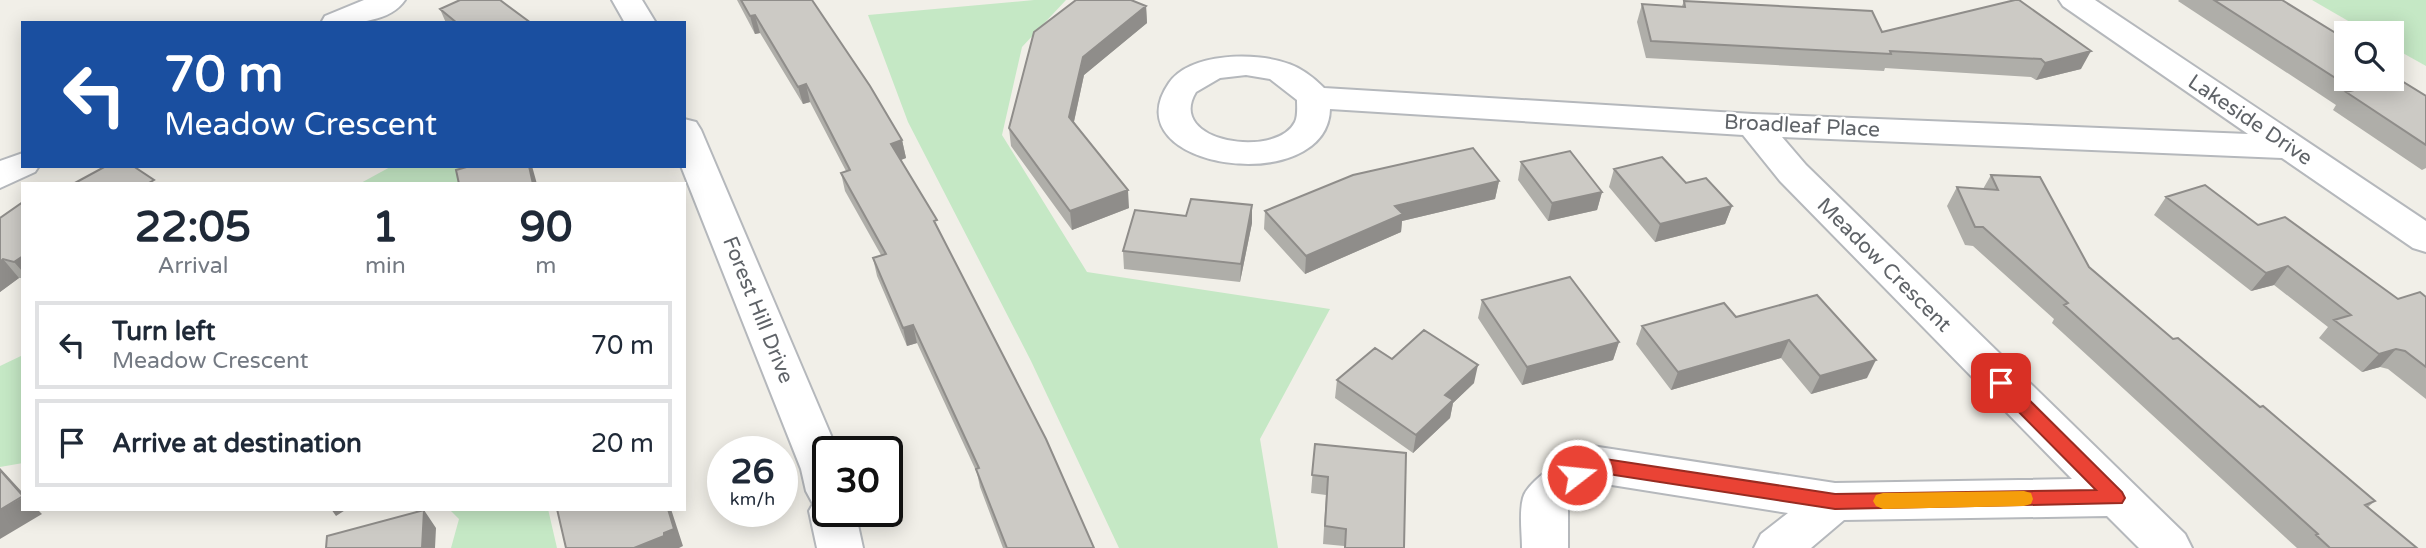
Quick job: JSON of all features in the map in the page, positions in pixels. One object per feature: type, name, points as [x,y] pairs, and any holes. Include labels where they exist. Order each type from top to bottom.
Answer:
[{"type":"street","points":[[341,21],[390,0]]},
{"type":"street","points":[[627,0],[640,21]]},
{"type":"street","name":"Lakeside Drive","points":[[2074,0],[2426,239]]},
{"type":"street","name":"Broadleaf Place","points":[[1314,98],[1753,125],[2290,147]]},
{"type":"street","name":"Meadow Crescent","points":[[1753,125],[1793,173],[2115,498],[2169,548]]},
{"type":"street","name":"Forest Hill Drive","points":[[686,135],[812,442]]},
{"type":"street","points":[[0,176],[21,165]]},
{"type":"street","points":[[1545,548],[1545,499],[1592,464],[1835,502],[2115,498]]},
{"type":"street","points":[[1777,548],[1835,502]]},
{"type":"street","points":[[835,527],[840,548]]},
{"type":"green space","points":[[1034,0],[1066,0],[1022,47],[1002,135],[1087,272],[1330,309],[1260,439],[1278,548],[1119,548],[1031,361],[908,122],[868,15]]},
{"type":"green space","points":[[2312,0],[2426,0],[2426,66],[2404,54],[2404,21],[2348,21]]},
{"type":"green space","points":[[388,168],[506,168],[481,182],[363,182]]},
{"type":"green space","points":[[21,356],[21,463],[0,467],[0,366]]},
{"type":"green space","points":[[451,511],[548,511],[557,548],[451,548],[459,519]]},
{"type":"building","points":[[460,0],[500,0],[528,21],[455,21],[440,9]]},
{"type":"building","points":[[741,0],[812,0],[870,86],[902,140],[891,144],[937,220],[934,221],[1046,439],[1094,548],[1007,548],[976,469],[979,468],[913,325],[903,328],[873,258],[886,254],[841,173],[850,170],[806,84],[798,87],[755,15],[750,16]]},
{"type":"building","points":[[1076,0],[1131,0],[1146,6],[1083,57],[1069,117],[1128,190],[1070,211],[1009,128],[1034,32]]},
{"type":"building","points":[[2019,0],[2091,51],[2045,63],[2041,59],[1651,41],[1642,4],[1685,7],[1684,1],[1872,11],[1882,32]]},
{"type":"building","points":[[2214,0],[2282,0],[2334,32],[2334,77]]},
{"type":"building","points":[[2404,82],[2426,96],[2426,145],[2346,92],[2404,91]]},
{"type":"building","points":[[1473,148],[1499,181],[1395,206],[1403,214],[1306,256],[1265,211],[1353,175]]},
{"type":"building","points":[[1570,151],[1602,192],[1552,203],[1521,162]]},
{"type":"building","points":[[1662,157],[1686,183],[1706,178],[1732,206],[1660,224],[1614,169]]},
{"type":"building","points":[[102,168],[136,168],[154,180],[150,182],[77,182]]},
{"type":"building","points":[[529,168],[533,182],[459,182],[456,170]]},
{"type":"building","points":[[1991,175],[2040,177],[2089,267],[2173,339],[2178,338],[2260,407],[2263,406],[2375,501],[2365,505],[2417,548],[2330,548],[2316,535],[2318,534],[2064,305],[2068,303],[1983,227],[1975,227],[1957,187],[1998,190]]},
{"type":"building","points":[[2205,185],[2258,225],[2285,217],[2398,299],[2420,292],[2426,297],[2426,367],[2405,351],[2396,349],[2379,354],[2334,320],[2351,315],[2288,266],[2266,273],[2166,197]]},
{"type":"building","points":[[1191,199],[1252,205],[1241,264],[1123,251],[1135,210],[1186,216]]},
{"type":"building","points":[[21,203],[21,257],[14,262],[3,259],[0,262],[0,218]]},
{"type":"building","points":[[1570,277],[1619,342],[1527,367],[1482,300]]},
{"type":"building","points":[[1817,295],[1876,360],[1820,376],[1789,340],[1678,372],[1642,326],[1724,303],[1736,317]]},
{"type":"building","points":[[1424,330],[1478,365],[1445,395],[1453,400],[1416,435],[1337,380],[1375,348],[1392,359]]},
{"type":"building","points":[[1315,444],[1406,453],[1404,548],[1345,548],[1346,529],[1325,526],[1328,477],[1312,475]]},
{"type":"building","points":[[0,470],[21,494],[21,497],[0,510]]},
{"type":"building","points":[[424,511],[422,548],[326,548],[327,536]]},
{"type":"building","points":[[557,511],[669,511],[674,529],[634,548],[566,548]]},
{"type":"slow traffic","points":[[1883,501],[2024,499]]},
{"type":"route","points":[[1577,475],[1592,464],[1835,502],[2115,498],[2001,383]]}]
